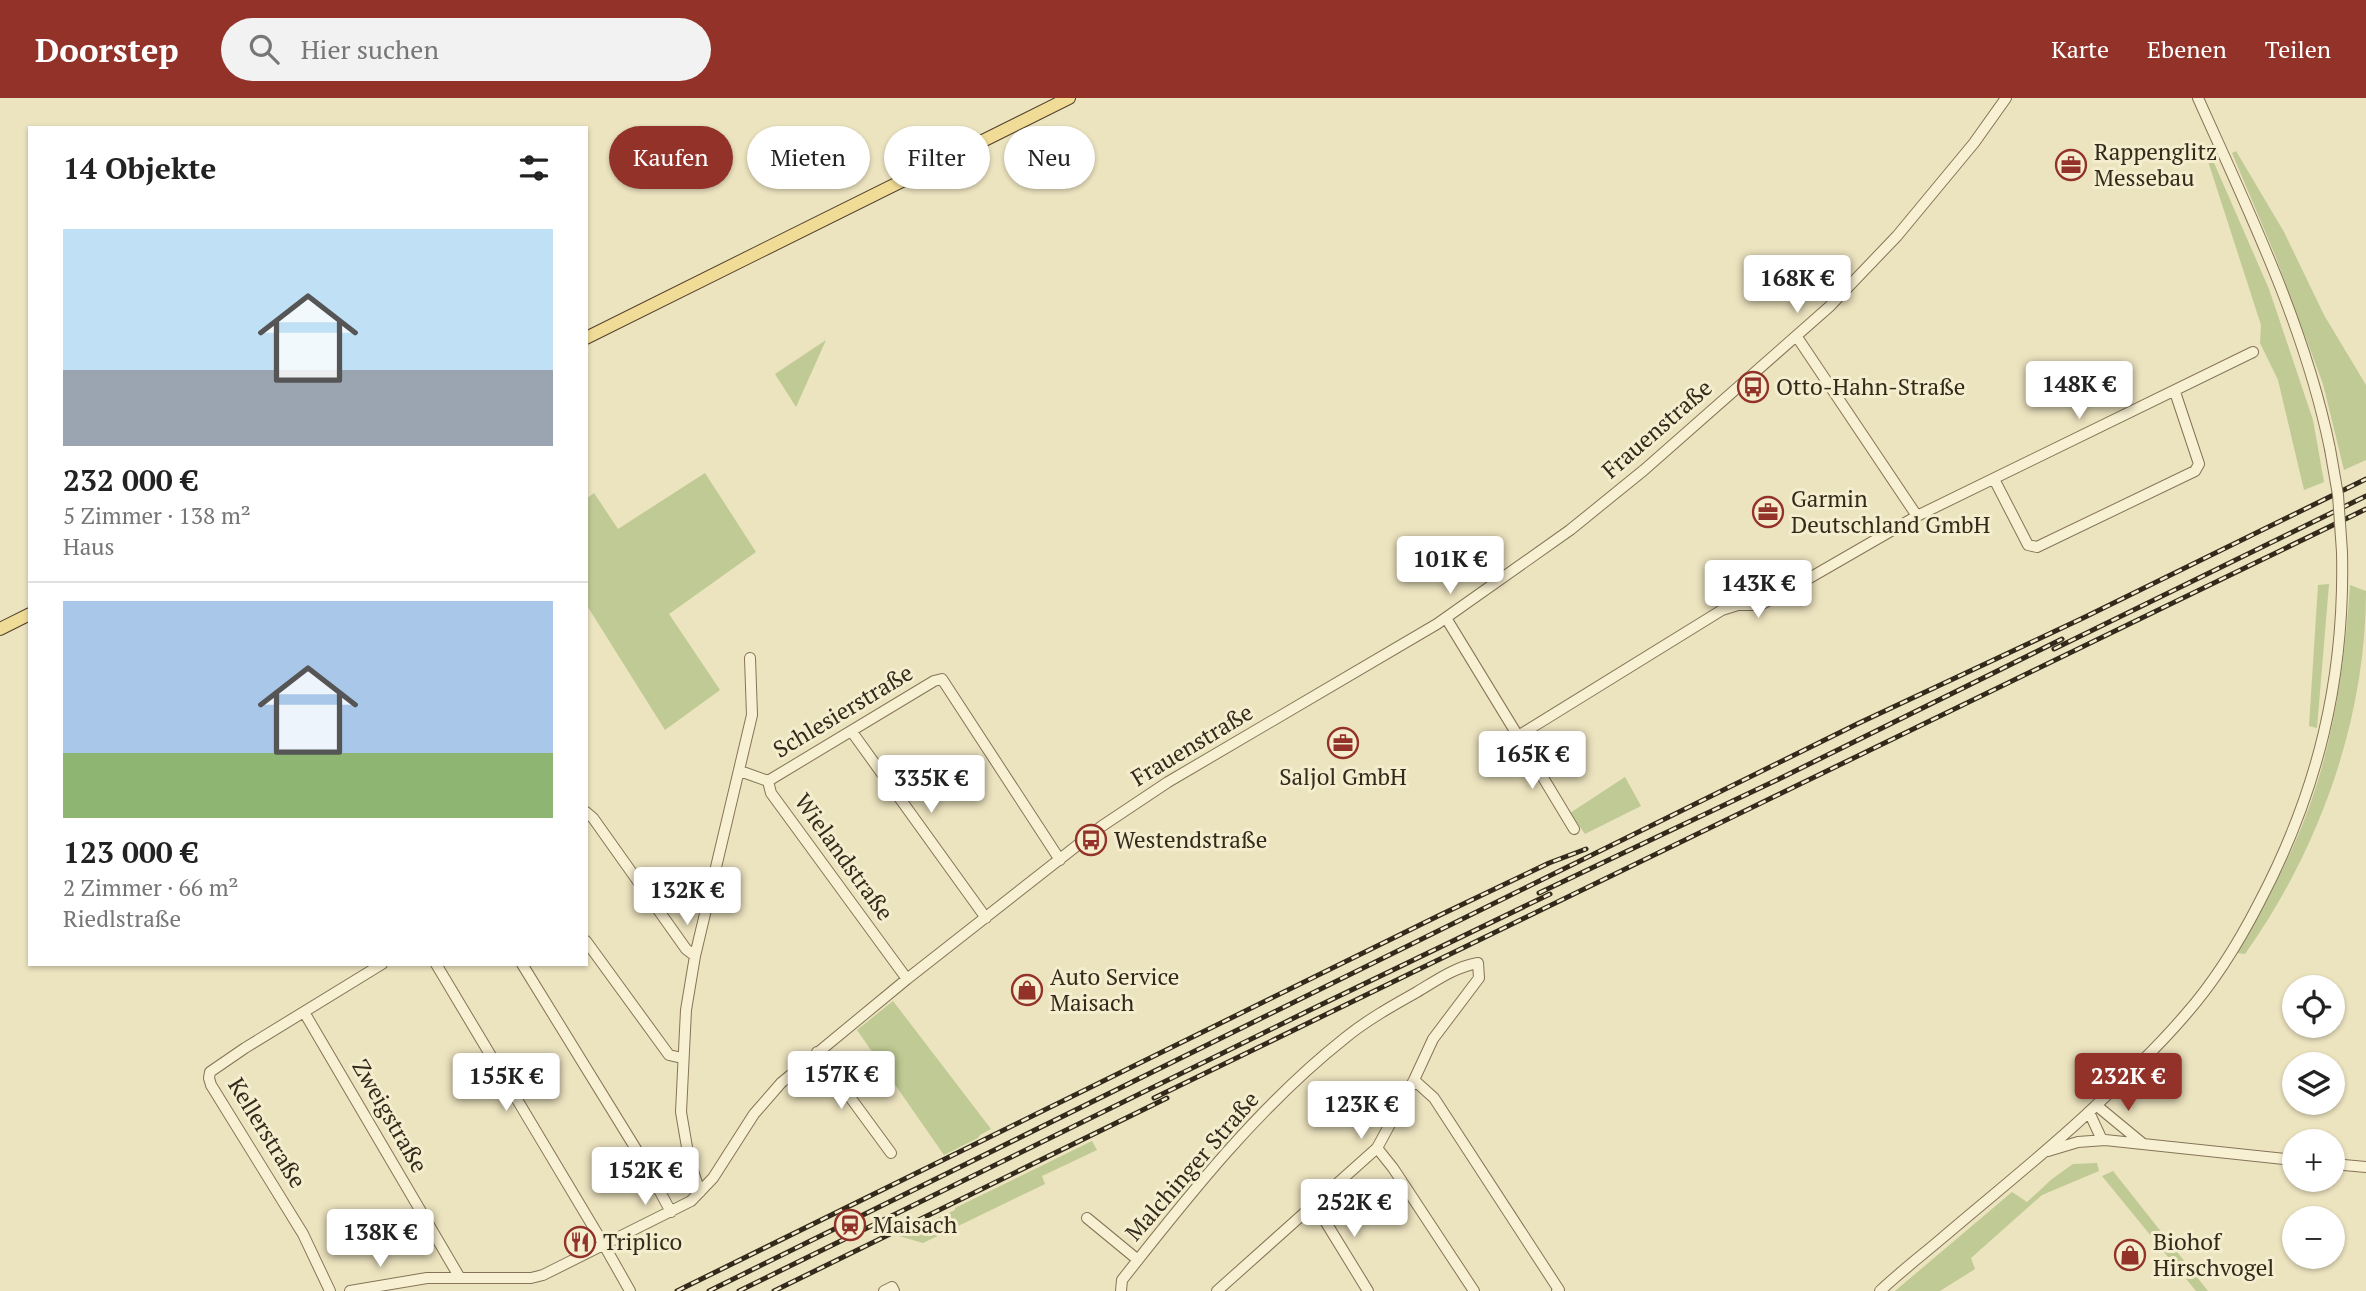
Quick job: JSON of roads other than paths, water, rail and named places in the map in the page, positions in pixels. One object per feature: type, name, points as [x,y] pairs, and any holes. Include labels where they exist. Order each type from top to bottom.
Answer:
[{"type":"main road","points":[[588,337],[1069,98]]},
{"type":"main road","points":[[0,629],[28,615]]},
{"type":"street","name":"Frauenstraße","points":[[350,1291],[412,1280],[531,1278],[544,1275],[686,1204],[701,1192],[726,1161],[774,1089],[907,979],[1102,826],[1168,782],[1446,618],[1570,530],[1644,470],[1829,307],[1897,236],[1974,143],[2006,98]]},
{"type":"street","points":[[1880,1291],[2093,1108],[2187,1014],[2245,930],[2280,863],[2303,808],[2325,730],[2333,689],[2342,607],[2342,552],[2338,495],[2323,413],[2278,281],[2198,98]]},
{"type":"street","points":[[1797,337],[1917,516]]},
{"type":"street","points":[[1518,736],[1722,610],[1738,605],[1760,605],[1780,596],[1917,516],[2253,352]]},
{"type":"street","points":[[1994,479],[2028,545],[2037,547],[2183,477],[2195,471],[2199,464],[2175,392]]},
{"type":"street","points":[[1446,618],[1574,829]]},
{"type":"street","points":[[701,1192],[689,1160],[681,1112],[686,1010],[695,956],[752,715],[750,658]]},
{"type":"street","name":"Schlesierstraße","points":[[768,781],[934,681],[942,680],[1060,860]]},
{"type":"street","points":[[852,732],[986,918]]},
{"type":"street","name":"Wielandstraße","points":[[740,771],[768,781],[771,793],[907,979]]},
{"type":"street","points":[[588,814],[623,858],[686,949],[695,956]]},
{"type":"street","points":[[588,944],[669,1055],[682,1058]]},
{"type":"street","name":"Malchinger Straße","points":[[1121,1291],[1122,1280],[1211,1170],[1285,1092],[1345,1038],[1389,1007],[1460,966],[1479,962],[1479,978],[1433,1040],[1414,1080]]},
{"type":"street","points":[[304,1012],[379,966]]},
{"type":"street","points":[[437,966],[629,1291]]},
{"type":"street","points":[[523,966],[644,1162],[670,1212]]},
{"type":"street","name":"Kellerstraße","points":[[304,1012],[209,1072],[209,1078],[291,1213],[330,1291]]},
{"type":"street","name":"Zweigstraße","points":[[304,1012],[460,1278]]},
{"type":"street","points":[[817,1052],[891,1153]]},
{"type":"street","points":[[1217,1291],[1377,1148],[1414,1080],[1434,1098],[1558,1290]]},
{"type":"street","points":[[2093,1108],[2102,1140]]},
{"type":"street","points":[[2093,1108],[2142,1143]]},
{"type":"street","points":[[2039,1155],[2078,1142],[2102,1140],[2282,1159]]},
{"type":"street","points":[[1377,1148],[1474,1291]]},
{"type":"street","points":[[2345,1165],[2366,1167]]},
{"type":"street","points":[[1314,1203],[1368,1291]]},
{"type":"street","points":[[1087,1218],[1138,1260]]},
{"type":"street","points":[[412,1280],[418,1291]]},
{"type":"street","points":[[884,1291],[892,1287],[894,1291]]},
{"type":"railway","points":[[709,1291],[1857,724],[2083,618],[2366,479]]},
{"type":"railway","points":[[2054,649],[2366,496]]},
{"type":"railway","points":[[1154,1098],[2366,509]]},
{"type":"railway","points":[[1539,893],[1783,777],[2062,639]]},
{"type":"railway","points":[[677,1291],[1438,916],[1549,863],[1586,849]]},
{"type":"railway","points":[[739,1291],[1550,894]]},
{"type":"railway","points":[[774,1291],[1167,1098]]},
{"type":"place","name":"Rappenglitz Messebau","points":[[2071,165]]},
{"type":"place","name":"Otto-Hahn-Straße","points":[[1753,387]]},
{"type":"place","name":"Garmin Deutschland GmbH","points":[[1768,512]]},
{"type":"place","name":"Saljol GmbH","points":[[1343,743]]},
{"type":"place","name":"Westendstraße","points":[[1091,840]]},
{"type":"place","name":"Auto Service Maisach","points":[[1027,990]]},
{"type":"place","name":"Maisach","points":[[850,1225]]},
{"type":"place","name":"Triplico","points":[[580,1242]]},
{"type":"place","name":"Biohof Hirschvogel","points":[[2130,1255]]}]
